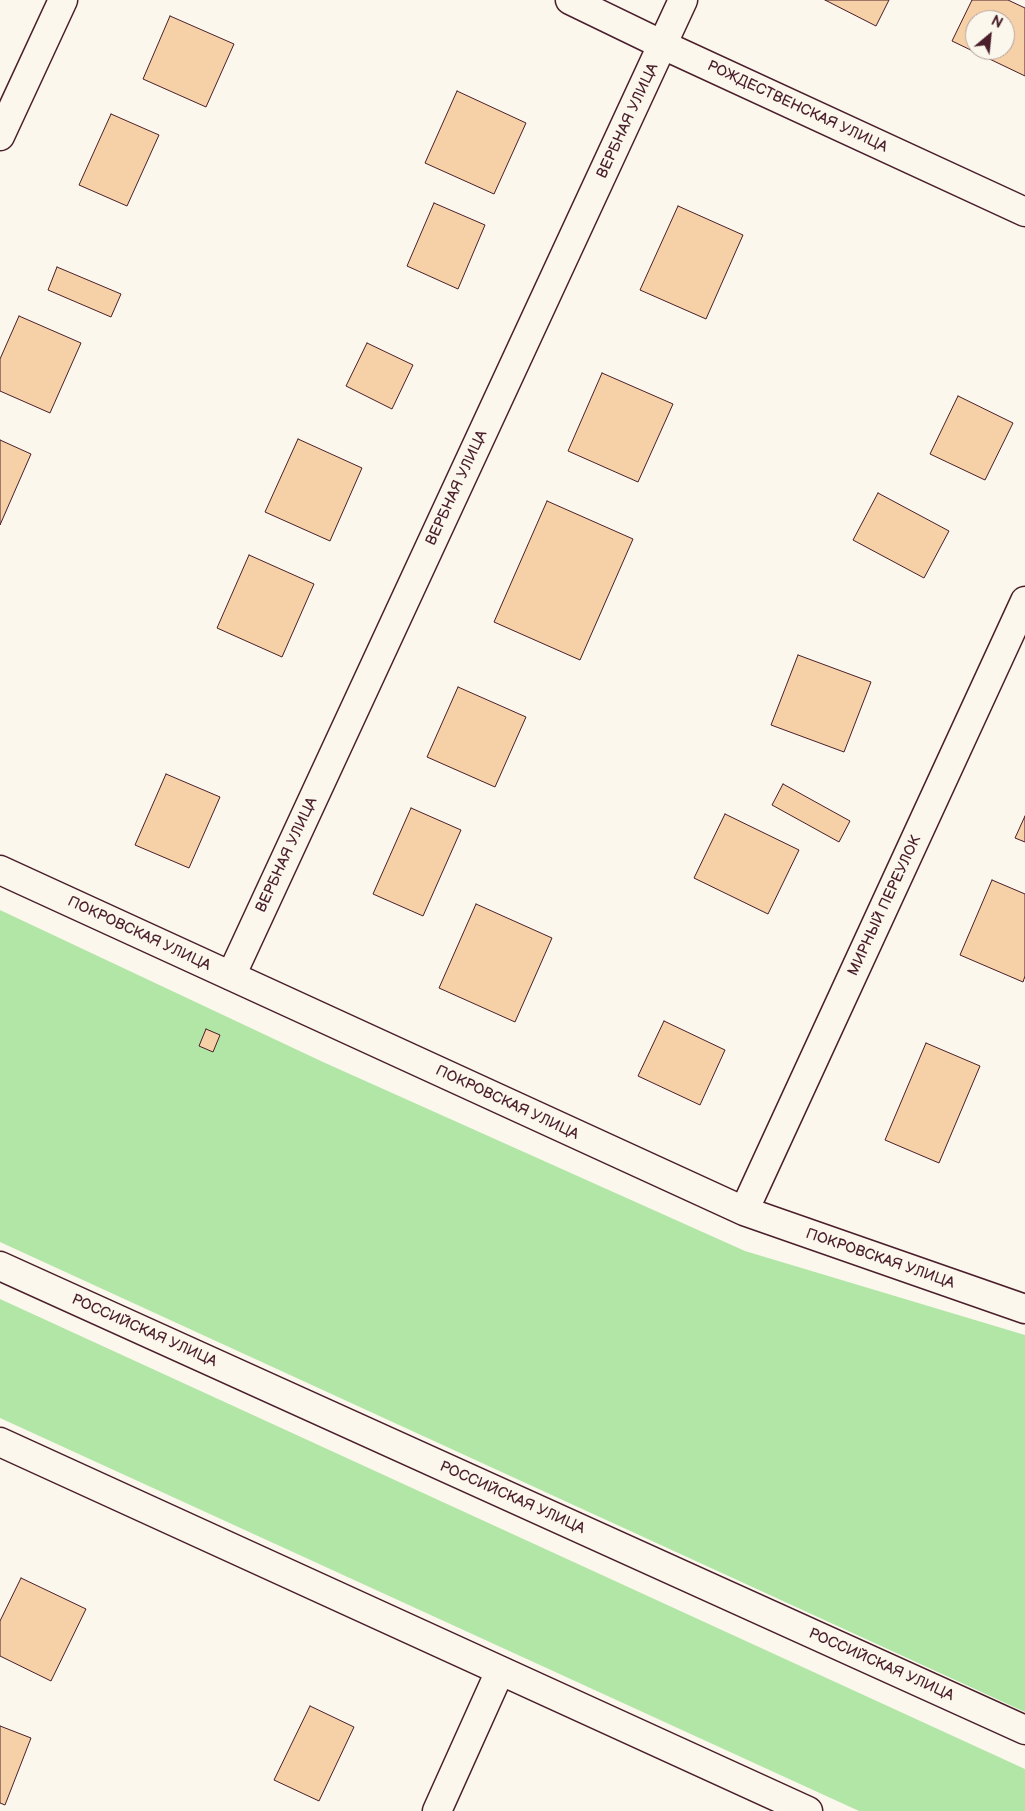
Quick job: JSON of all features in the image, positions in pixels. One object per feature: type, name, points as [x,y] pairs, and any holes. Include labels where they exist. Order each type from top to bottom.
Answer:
[{"type":"street","points":[[0,136],[63,0]]},
{"type":"street","name":"РОЖДЕСТВЕНСКАЯ УЛИЦА","points":[[570,0],[663,45],[1025,212]]},
{"type":"street","name":"ВЕРБНАЯ УЛИЦА","points":[[231,976],[683,0]]},
{"type":"street","name":"МИРНЫЙ ПЕРЕУЛОК","points":[[744,1211],[1025,601]]},
{"type":"street","name":"ПОКРОВСКАЯ УЛИЦА","points":[[0,870],[744,1211],[1025,1309]]},
{"type":"street","name":"РОССИЙСКАЯ УЛИЦА","points":[[0,1266],[1025,1730]]},
{"type":"street","points":[[0,1442],[808,1811]]},
{"type":"street","points":[[437,1811],[500,1670]]},
{"type":"green space","points":[[0,910],[323,1062],[745,1251],[1025,1335],[1025,1712],[0,1242]]},
{"type":"green space","points":[[0,1299],[1025,1769],[1025,1811],[859,1811],[0,1418]]},
{"type":"building","points":[[825,0],[889,0],[876,26]]},
{"type":"building","points":[[972,0],[1008,0],[1025,8],[1025,76],[992,60],[1015,60],[1015,10],[967,10]]},
{"type":"building","points":[[965,14],[965,47],[952,41]]},
{"type":"building","points":[[170,16],[234,44],[206,107],[143,79]]},
{"type":"building","points":[[457,91],[526,123],[494,194],[425,163]]},
{"type":"building","points":[[111,114],[159,135],[127,206],[79,185]]},
{"type":"building","points":[[434,203],[485,225],[458,289],[407,266]]},
{"type":"building","points":[[678,206],[743,235],[706,319],[640,290]]},
{"type":"building","points":[[57,267],[121,294],[111,317],[48,290]]},
{"type":"building","points":[[19,316],[81,343],[50,413],[0,391],[0,359]]},
{"type":"building","points":[[367,343],[413,365],[392,409],[346,386]]},
{"type":"building","points":[[602,373],[673,404],[638,482],[568,451]]},
{"type":"building","points":[[958,396],[1013,423],[985,480],[930,454]]},
{"type":"building","points":[[298,439],[362,468],[330,541],[265,512]]},
{"type":"building","points":[[0,440],[31,454],[0,525]]},
{"type":"building","points":[[878,493],[949,531],[924,578],[853,540]]},
{"type":"building","points":[[547,501],[633,539],[580,660],[494,622]]},
{"type":"building","points":[[249,555],[314,584],[282,657],[217,628]]},
{"type":"building","points":[[798,655],[871,682],[844,752],[771,725]]},
{"type":"building","points":[[458,687],[526,717],[495,787],[427,757]]},
{"type":"building","points":[[166,774],[220,797],[189,868],[135,845]]},
{"type":"building","points":[[783,784],[850,821],[839,842],[772,805]]},
{"type":"building","points":[[411,808],[461,830],[423,916],[373,894]]},
{"type":"building","points":[[725,814],[799,850],[768,914],[694,878]]},
{"type":"building","points":[[1025,816],[1025,842],[1015,838]]},
{"type":"building","points":[[992,880],[1025,894],[1025,976],[1023,982],[960,955]]},
{"type":"building","points":[[476,904],[552,938],[515,1022],[439,988]]},
{"type":"building","points":[[664,1021],[725,1050],[700,1105],[638,1076]]},
{"type":"building","points":[[206,1029],[220,1035],[213,1052],[199,1046]]},
{"type":"building","points":[[926,1043],[980,1066],[939,1163],[885,1140]]},
{"type":"building","points":[[21,1578],[86,1609],[51,1681],[0,1656],[0,1621]]},
{"type":"building","points":[[310,1706],[354,1727],[319,1801],[274,1780]]},
{"type":"building","points":[[0,1726],[31,1738],[5,1805],[0,1803]]}]
